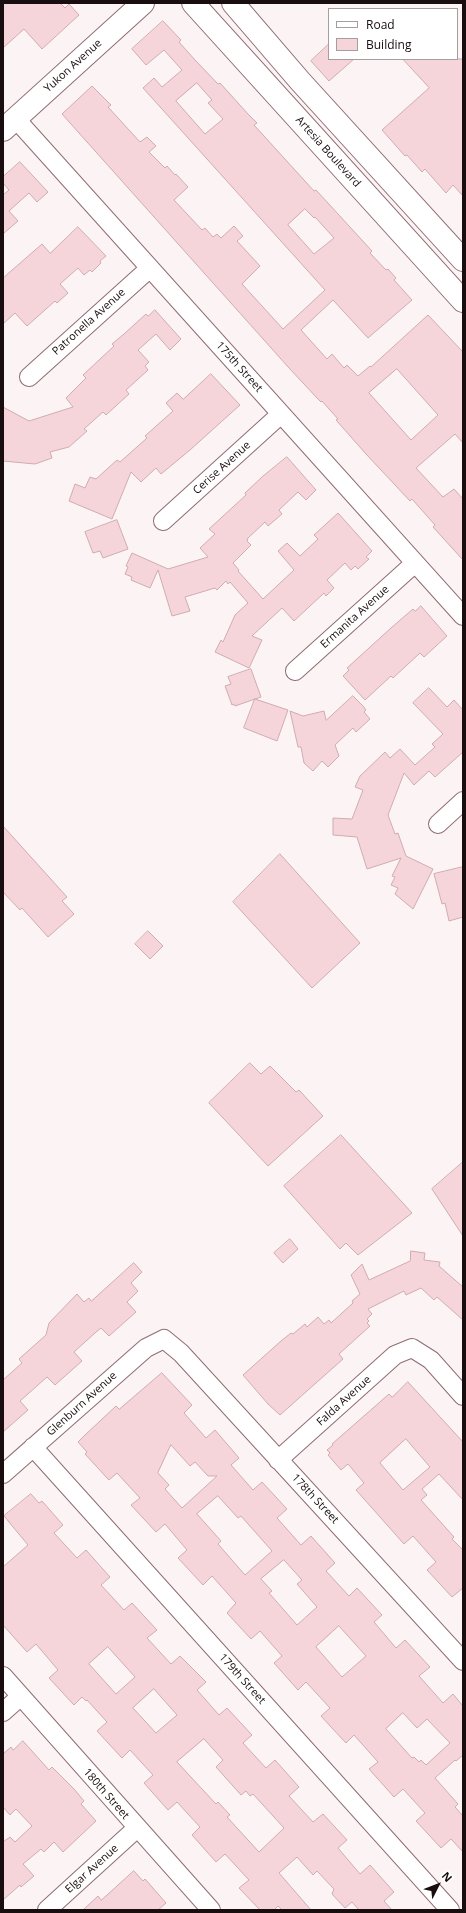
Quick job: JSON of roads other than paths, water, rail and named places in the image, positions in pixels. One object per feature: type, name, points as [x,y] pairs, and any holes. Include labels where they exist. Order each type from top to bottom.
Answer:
[{"type":"main road","name":"Yukon Avenue","points":[[9,124],[144,3]]},
{"type":"main road","name":"Artesia Boulevard","points":[[193,3],[463,301]]},
{"type":"main road","points":[[233,3],[300,81],[463,260]]},
{"type":"street","name":"175th Street","points":[[9,124],[150,268],[463,616]]},
{"type":"street","name":"Patronella Avenue","points":[[29,377],[150,268]]},
{"type":"street","name":"Cerise Avenue","points":[[163,521],[282,414]]},
{"type":"street","name":"Ermanita Avenue","points":[[295,671],[415,563]]},
{"type":"street","points":[[438,824],[463,801]]},
{"type":"street","name":"Glenburn Avenue","points":[[3,1474],[146,1348],[164,1339]]},
{"type":"street","name":"178th Street","points":[[164,1339],[181,1353],[463,1661]]},
{"type":"street","name":"Falda Avenue","points":[[278,1460],[396,1355],[412,1348],[431,1360],[463,1396]]},
{"type":"street","name":"179th Street","points":[[33,1447],[450,1910]]},
{"type":"street","name":"180th Street","points":[[3,1676],[211,1910]]},
{"type":"street","points":[[3,1712],[21,1696]]},
{"type":"street","name":"Elgar Avenue","points":[[47,1910],[137,1828]]}]
